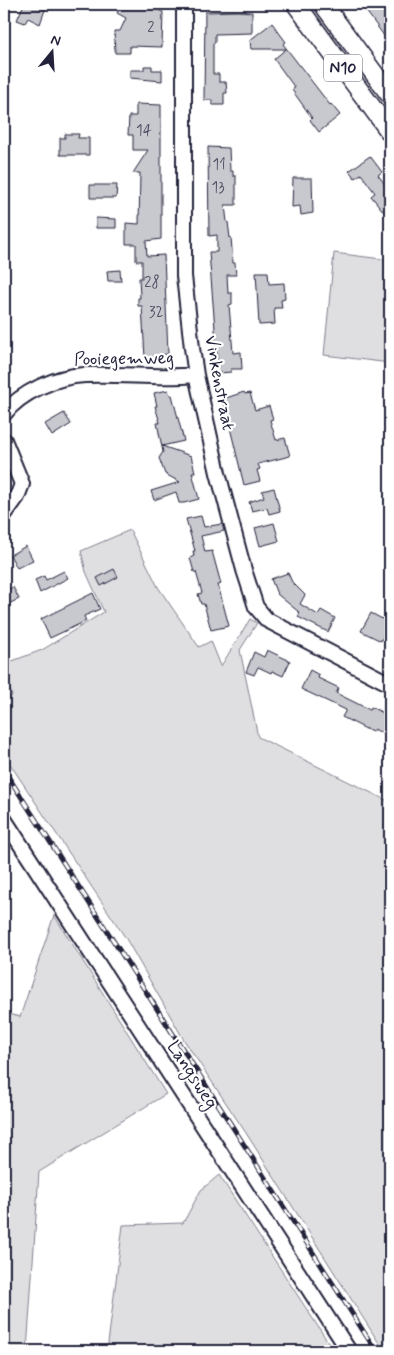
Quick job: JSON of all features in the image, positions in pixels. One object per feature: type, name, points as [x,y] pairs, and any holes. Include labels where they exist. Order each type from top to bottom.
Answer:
[{"type":"main road","name":"N10","points":[[296,4],[390,132]]},
{"type":"main road","name":"N10","points":[[323,4],[390,95]]},
{"type":"street","name":"Vinkenstraat","points":[[184,4],[184,276],[196,375],[218,472],[244,570],[256,607],[267,620],[390,684]]},
{"type":"street","name":"Pooiegemweg","points":[[4,414],[17,400],[39,387],[83,375],[169,378],[196,375]]},
{"type":"street","points":[[4,440],[22,484],[17,497],[4,515]]},
{"type":"street","name":"Langsweg","points":[[4,819],[349,1351]]},
{"type":"shaded area","points":[[334,253],[390,260],[390,363],[324,355]]},
{"type":"shaded area","points":[[130,530],[158,587],[199,647],[211,641],[221,666],[250,619],[257,623],[240,650],[258,737],[390,802],[390,1351],[384,1351],[246,1133],[184,1040],[125,937],[4,755],[4,699],[12,696],[4,664],[42,650],[104,612],[86,572],[81,551]]},
{"type":"shaded area","points":[[54,915],[166,1094],[39,1172],[27,1351],[4,1351],[4,1013],[20,1017]]},
{"type":"shaded area","points":[[219,1175],[334,1351],[107,1351],[123,1225],[183,1223],[201,1190]]},
{"type":"building","points":[[24,4],[47,4],[40,24],[28,18],[25,23],[17,20]]},
{"type":"building","points":[[121,4],[144,4],[163,12],[162,47],[130,46],[130,53],[115,53],[114,31],[120,31],[126,18],[117,13]]},
{"type":"building","points":[[375,4],[390,4],[390,44],[366,11]]},
{"type":"building","points":[[205,12],[252,12],[252,33],[215,34],[215,43],[213,43],[213,74],[219,74],[219,82],[226,82],[227,93],[224,93],[224,105],[212,105],[212,100],[204,100]]},
{"type":"building","points":[[272,23],[286,42],[283,44],[330,105],[340,115],[319,132],[310,120],[312,118],[292,90],[295,88],[274,59],[286,49],[251,49],[250,40]]},
{"type":"building","points":[[144,66],[152,66],[152,70],[162,70],[162,81],[130,78],[130,70],[144,70]]},
{"type":"building","points":[[136,104],[161,105],[161,239],[146,241],[147,256],[164,255],[168,354],[160,355],[160,358],[145,358],[142,306],[138,306],[138,298],[140,298],[139,278],[142,278],[142,261],[136,261],[136,244],[126,244],[126,223],[139,224],[140,173],[133,173],[148,150],[133,150],[133,135],[128,135],[129,116],[136,116]]},
{"type":"building","points":[[65,134],[79,134],[78,138],[89,138],[89,155],[60,155],[60,138],[65,138]]},
{"type":"building","points":[[208,147],[229,148],[230,171],[233,171],[233,176],[236,176],[236,205],[225,205],[236,275],[227,275],[228,293],[232,293],[232,304],[229,305],[233,353],[241,352],[242,369],[231,369],[231,372],[220,373],[218,368],[209,252],[217,252],[217,235],[209,236]]},
{"type":"building","points":[[370,156],[382,172],[378,175],[390,191],[390,208],[384,212],[371,196],[375,193],[361,174],[355,178],[349,171]]},
{"type":"building","points":[[293,178],[312,178],[313,213],[301,215],[300,206],[292,207]]},
{"type":"building","points":[[90,185],[117,185],[116,198],[90,198]]},
{"type":"building","points":[[96,218],[116,219],[116,228],[96,228]]},
{"type":"building","points":[[120,270],[121,281],[108,281],[107,271]]},
{"type":"building","points":[[256,272],[268,272],[269,284],[284,283],[285,299],[281,300],[282,308],[274,308],[275,324],[259,325]]},
{"type":"building","points":[[168,390],[170,395],[172,395],[184,441],[162,446],[191,456],[195,472],[192,472],[199,499],[184,503],[179,503],[176,492],[154,500],[151,491],[180,482],[165,474],[159,458],[163,452],[157,423],[160,423],[155,406],[157,406],[154,393]]},
{"type":"building","points":[[244,392],[245,394],[250,393],[255,410],[269,406],[273,419],[270,420],[276,440],[285,438],[290,456],[258,464],[260,469],[257,470],[260,481],[244,485],[223,399]]},
{"type":"building","points":[[64,413],[71,424],[52,436],[45,424]]},
{"type":"building","points":[[274,488],[280,511],[269,514],[267,508],[252,511],[249,502],[264,497],[262,491]]},
{"type":"building","points":[[201,516],[204,527],[222,524],[224,531],[201,536],[205,552],[212,551],[221,584],[218,585],[229,626],[211,630],[204,604],[201,604],[198,594],[202,593],[190,558],[194,556],[193,551],[195,551],[186,519]]},
{"type":"building","points":[[274,523],[279,541],[260,546],[255,528]]},
{"type":"building","points":[[26,546],[33,560],[17,568],[10,555]]},
{"type":"building","points":[[114,569],[118,577],[101,586],[97,578]]},
{"type":"building","points":[[64,571],[68,578],[40,593],[35,580],[44,576],[46,580]]},
{"type":"building","points":[[288,573],[292,582],[305,595],[300,604],[318,615],[321,610],[335,618],[328,632],[298,617],[300,613],[277,594],[271,579]]},
{"type":"building","points":[[13,587],[19,599],[4,606],[4,591]]},
{"type":"building","points":[[93,593],[100,609],[84,616],[86,621],[50,638],[41,619]]},
{"type":"building","points":[[371,613],[390,623],[381,641],[361,631]]},
{"type":"building","points":[[267,650],[290,661],[283,676],[258,667],[254,675],[246,672],[254,652],[264,657]]},
{"type":"building","points":[[310,670],[319,675],[318,678],[339,688],[336,693],[370,710],[371,707],[390,716],[390,737],[374,729],[372,732],[342,717],[346,710],[301,689]]},
{"type":"railway","points":[[4,770],[376,1351]]}]
